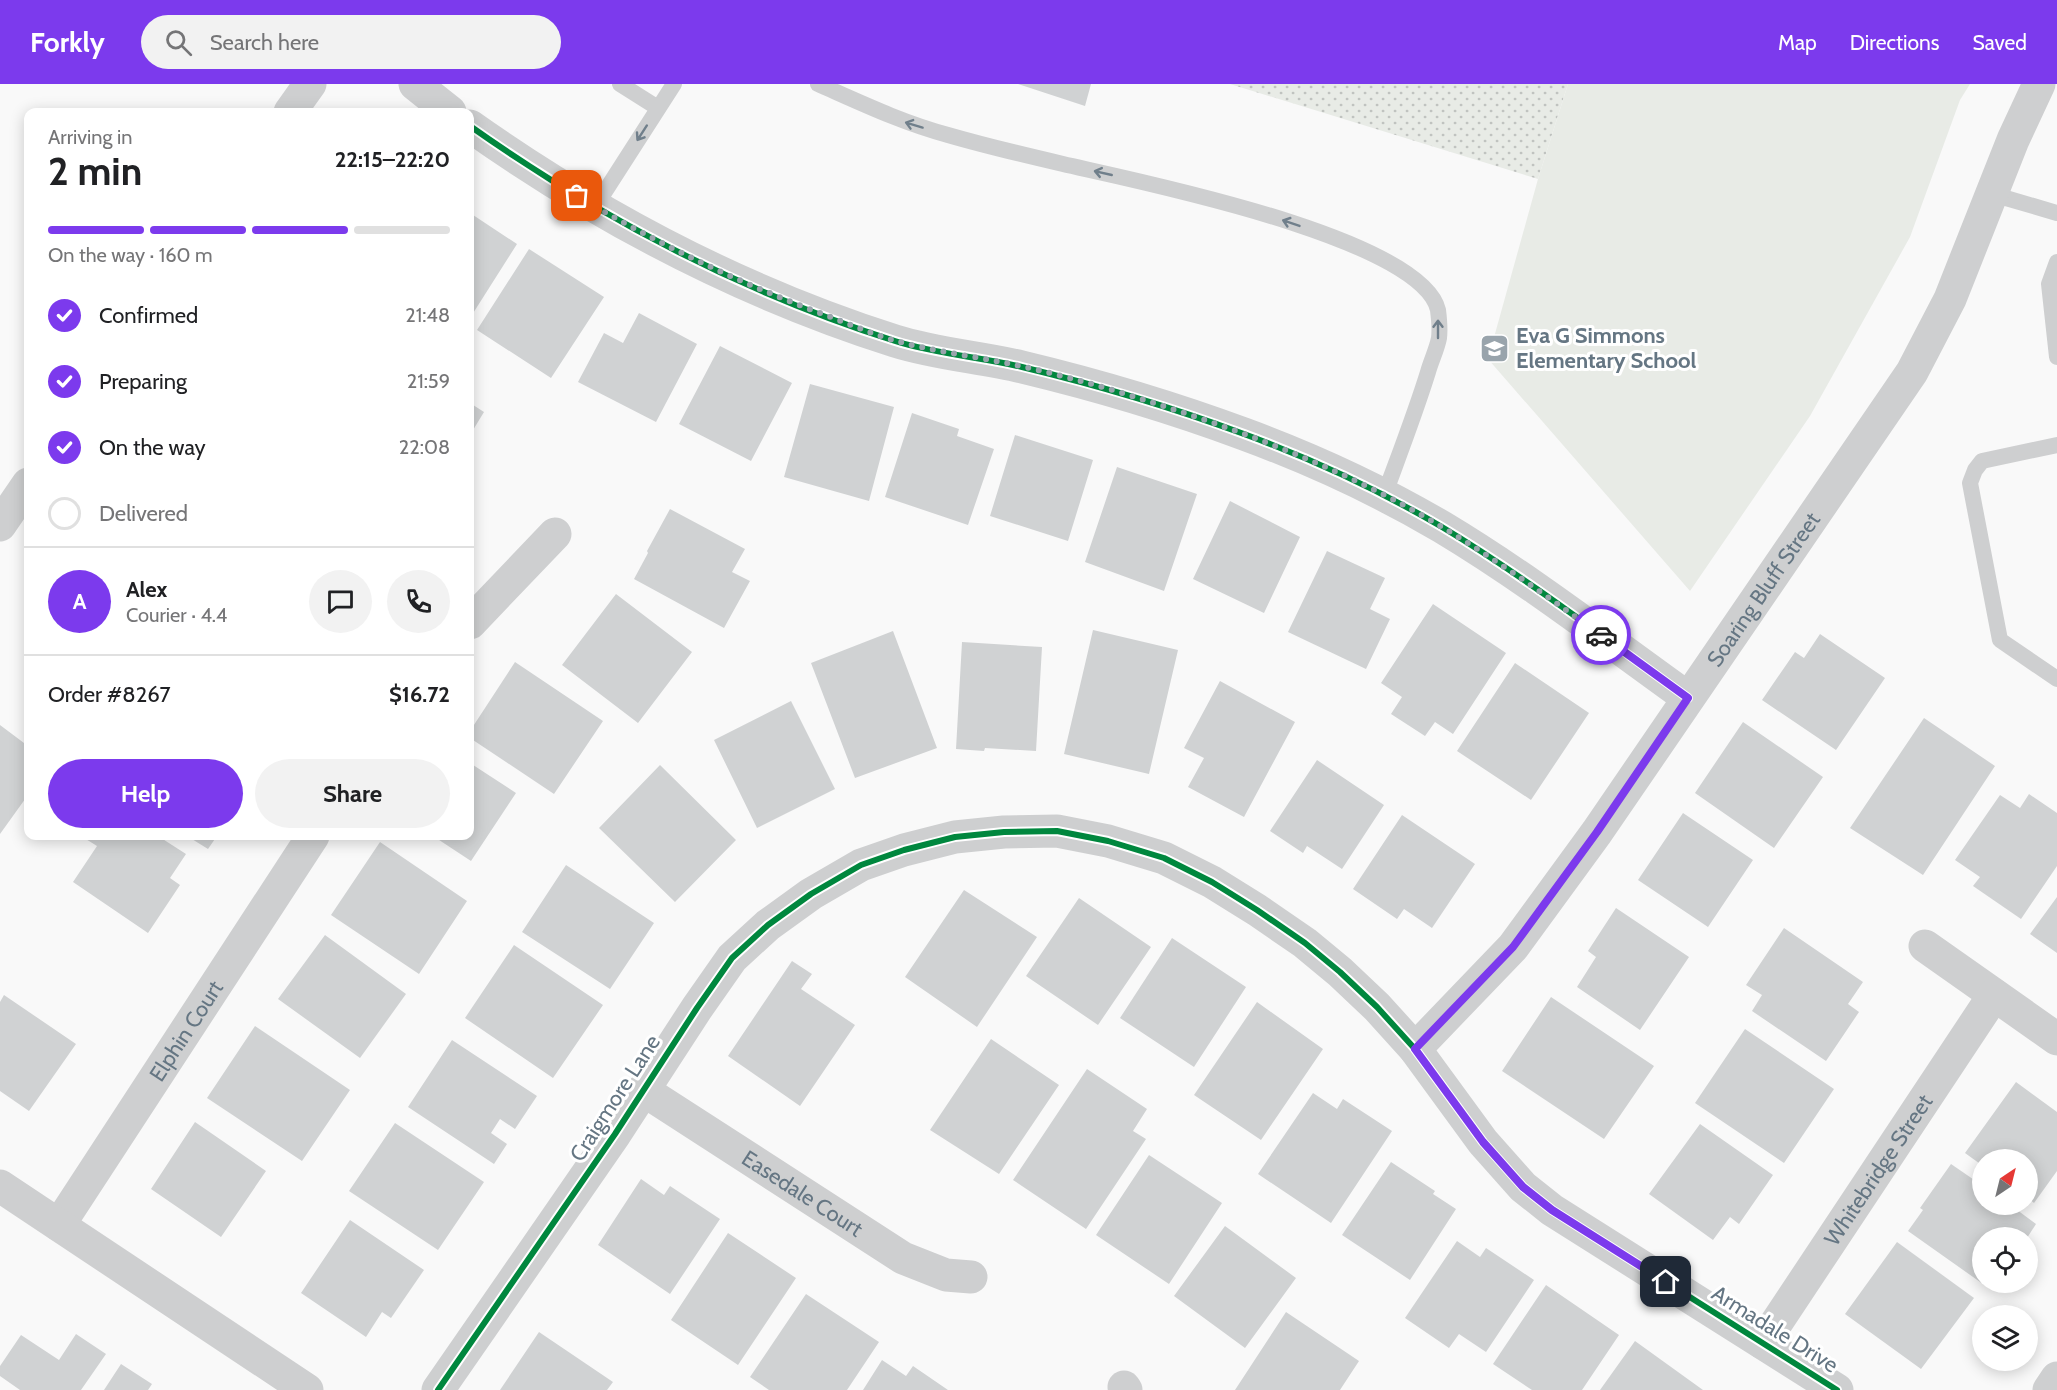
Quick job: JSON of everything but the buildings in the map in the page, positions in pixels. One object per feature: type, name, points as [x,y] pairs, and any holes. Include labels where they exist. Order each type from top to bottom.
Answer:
[{"type":"street","points":[[294,108],[310,84]]},
{"type":"street","points":[[415,84],[445,108]]},
{"type":"street","name":"Soaring Bluff Street","points":[[1415,1049],[1513,947],[1597,832],[1912,372],[1950,299],[2013,140],[2039,84]]},
{"type":"street","points":[[474,129],[523,164],[595,207],[690,258],[799,306],[897,342],[1020,366],[1163,406],[1247,435],[1349,478],[1441,526],[1527,583],[1688,698]]},
{"type":"street","points":[[0,525],[24,490]]},
{"type":"street","points":[[474,619],[555,534]]},
{"type":"street","name":"Armadale Drive","points":[[861,865],[904,850],[955,837],[1004,832],[1057,831],[1108,841],[1164,858],[1212,882],[1305,943],[1377,1007],[1415,1049],[1483,1142],[1523,1187],[1552,1210],[1837,1390]]},
{"type":"street","name":"Elphin Court","points":[[59,1225],[310,840]]},
{"type":"street","name":"Craigmore Lane","points":[[438,1390],[732,957],[768,925],[812,894],[861,865]]},
{"type":"street","points":[[1925,946],[2057,1039]]},
{"type":"street","name":"Whitebridge Street","points":[[1763,1343],[1994,995]]},
{"type":"street","name":"Easedale Court","points":[[643,1090],[903,1258],[946,1275],[971,1277]]},
{"type":"street","points":[[0,1186],[307,1390]]},
{"type":"street","points":[[2049,1390],[2057,1378]]},
{"type":"lane","points":[[620,84],[658,108]]},
{"type":"lane","points":[[595,207],[674,84]]},
{"type":"lane","points":[[818,84],[914,125],[1061,164],[1177,189],[1260,212],[1323,234],[1384,260],[1413,276],[1429,291],[1438,310],[1438,338],[1424,385],[1384,496]]},
{"type":"lane","points":[[1992,194],[2057,213]]},
{"type":"lane","points":[[2057,262],[2049,284],[2057,357]]},
{"type":"lane","points":[[2054,671],[2000,640],[1970,483],[1975,470],[1982,461],[2057,445]]},
{"type":"shaded area","points":[[1230,84],[1568,84],[1538,179]]},
{"type":"shaded area","points":[[1568,84],[1970,84],[1960,100],[1910,237],[1810,416],[1690,591],[1488,359],[1538,179]]},
{"type":"cycle path","points":[[474,129],[621,221],[674,250],[783,300],[895,341],[1022,367],[1161,406],[1217,424],[1345,476],[1418,513],[1505,567],[1688,698]]},
{"type":"cycle path","points":[[438,1390],[615,1134],[732,958],[768,925],[811,894],[861,865],[904,850],[955,837],[1004,832],[1057,831],[1108,841],[1164,858],[1212,882],[1305,943],[1377,1007],[1415,1049],[1483,1142],[1523,1187],[1552,1210],[1837,1390]]},
{"type":"way so far","points":[[577,196],[690,258],[799,306],[897,342],[1020,366],[1107,389],[1247,435],[1349,478],[1441,526],[1601,635]]},
{"type":"place","name":"Eva G Simmons Elementary School","points":[[1495,348]]},
{"type":"route","points":[[1601,635],[1688,698],[1597,832],[1513,947],[1415,1049],[1483,1142],[1523,1187],[1552,1210],[1666,1282]]}]
